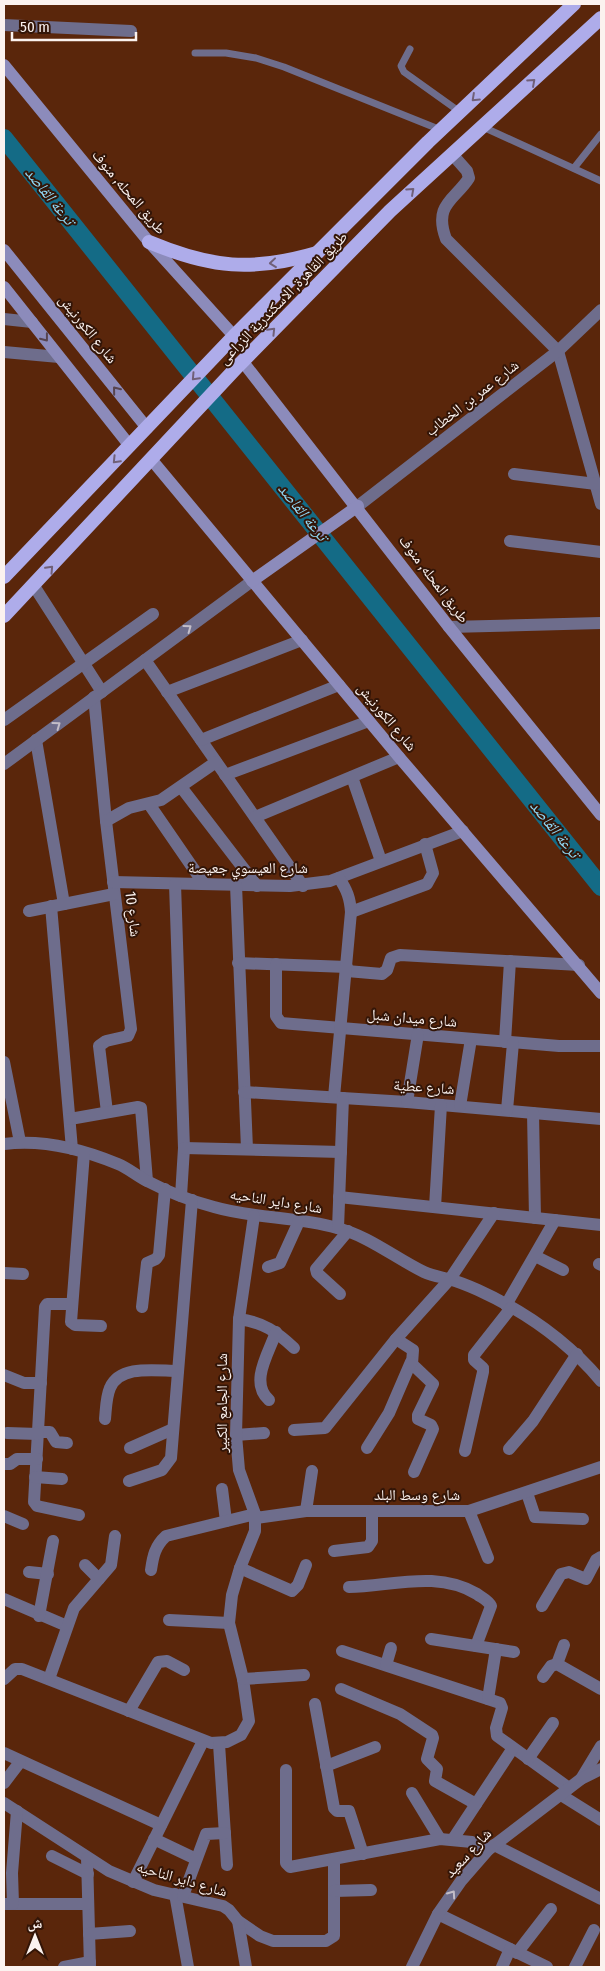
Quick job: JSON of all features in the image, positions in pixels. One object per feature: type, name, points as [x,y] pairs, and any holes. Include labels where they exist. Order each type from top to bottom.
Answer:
[{"type":"highway","name":"طريق القاهرة, الاسكندرية الزراعى","points":[[4,577],[232,339],[428,142],[574,4]]},
{"type":"highway","name":"طريق القاهرة, الاسكندرية الزراعى","points":[[4,616],[240,364],[390,211],[601,18]]},
{"type":"highway","points":[[428,142],[427,150],[431,157],[438,161],[449,157]]},
{"type":"highway","points":[[374,198],[385,196],[389,200],[390,211]]},
{"type":"highway","points":[[149,242],[182,255],[216,264],[251,265],[286,262],[320,252]]},
{"type":"main road","name":"طريق المحله, منوف","points":[[4,65],[149,242],[232,339]]},
{"type":"main road","name":"شارع الكورنيش","points":[[4,250],[147,428]]},
{"type":"main road","points":[[4,286],[130,446]]},
{"type":"main road","name":"طريق المحله, منوف","points":[[240,364],[358,506],[449,627],[601,815]]},
{"type":"main road","name":"شارع الكورنيش","points":[[151,459],[399,757],[601,993]]},
{"type":"main road","points":[[252,581],[358,506]]},
{"type":"street","points":[[4,25],[131,32]]},
{"type":"street","points":[[449,157],[467,171],[469,178],[444,207],[442,230],[446,239],[558,351],[596,461],[596,484],[601,504]]},
{"type":"street","name":"شارع عمر بن الخطاب","points":[[358,506],[558,351],[601,310]]},
{"type":"street","points":[[4,319],[32,322]]},
{"type":"street","points":[[4,352],[59,357]]},
{"type":"street","points":[[514,474],[596,484]]},
{"type":"street","points":[[510,541],[601,552]]},
{"type":"street","points":[[4,764],[252,581]]},
{"type":"street","points":[[34,586],[83,663],[98,694]]},
{"type":"street","points":[[4,720],[153,614]]},
{"type":"street","points":[[449,627],[601,623]]},
{"type":"street","points":[[167,692],[302,640]]},
{"type":"street","points":[[145,660],[303,886]]},
{"type":"street","points":[[201,740],[339,684]]},
{"type":"street","name":"شارع 10","points":[[98,694],[106,821],[131,1029],[128,1036],[106,1041],[99,1046],[107,1112]]},
{"type":"street","points":[[226,775],[369,721]]},
{"type":"street","points":[[36,740],[64,904]]},
{"type":"street","points":[[255,817],[399,757]]},
{"type":"street","points":[[106,821],[126,809],[161,800],[216,762]]},
{"type":"street","points":[[352,777],[381,862]]},
{"type":"street","points":[[181,787],[257,886]]},
{"type":"street","points":[[149,804],[204,884]]},
{"type":"street","name":"شارع العيسوي جعيصة","points":[[29,910],[64,904],[114,888],[175,884],[303,886],[339,878],[463,831]]},
{"type":"street","points":[[351,912],[427,884],[433,873],[425,844]]},
{"type":"street","points":[[339,878],[346,888],[351,912],[341,1028],[339,1097],[341,1152],[339,1197],[343,1229],[316,1272],[340,1294]]},
{"type":"street","points":[[129,1480],[166,1467],[171,1458],[174,1428],[186,1198],[175,884]]},
{"type":"street","points":[[236,885],[247,1149]]},
{"type":"street","points":[[50,906],[70,1119],[78,1151],[72,1324],[101,1326]]},
{"type":"street","points":[[238,963],[347,969],[382,974],[386,970],[390,958],[400,955],[579,965]]},
{"type":"street","points":[[507,1110],[510,1042],[510,961]]},
{"type":"street","name":"شارع ميدان شبل","points":[[276,964],[276,1016],[278,1022],[585,1048],[601,1046]]},
{"type":"street","points":[[407,1102],[418,1034]]},
{"type":"street","points":[[460,1106],[471,1039]]},
{"type":"street","points":[[4,1062],[20,1142]]},
{"type":"street","name":"شارع عطية","points":[[244,1092],[460,1106],[601,1119]]},
{"type":"street","points":[[436,1207],[441,1105]]},
{"type":"street","points":[[70,1119],[141,1108],[148,1181]]},
{"type":"street","points":[[533,1113],[535,1218]]},
{"type":"street","name":"شارع داير الناحيه","points":[[4,1144],[20,1142],[78,1151],[119,1164],[148,1181],[186,1198],[254,1216],[300,1219],[343,1229],[377,1245],[426,1273],[450,1279],[508,1307],[544,1328],[599,1373]]},
{"type":"street","points":[[184,1148],[341,1152]]},
{"type":"street","points":[[142,1307],[146,1263],[156,1259],[159,1255],[166,1189]]},
{"type":"street","points":[[339,1197],[601,1224]]},
{"type":"street","points":[[294,1430],[325,1428],[396,1340],[450,1279],[494,1213]]},
{"type":"street","name":"شارع الجامع الكبير","points":[[254,1216],[239,1319],[236,1434],[239,1470],[255,1516]]},
{"type":"street","points":[[268,1268],[280,1263],[300,1219]]},
{"type":"street","points":[[465,1451],[484,1372],[483,1368],[474,1360],[474,1355],[508,1307],[555,1220]]},
{"type":"street","points":[[536,1256],[563,1270]]},
{"type":"street","points":[[4,1273],[23,1274]]},
{"type":"street","points":[[72,1304],[45,1305],[34,1502],[37,1506],[79,1515]]},
{"type":"street","points":[[239,1319],[252,1321],[276,1332],[294,1348]]},
{"type":"street","points":[[269,1400],[262,1394],[259,1386],[260,1377],[276,1332]]},
{"type":"street","points":[[367,1448],[389,1413],[414,1351],[396,1340]]},
{"type":"street","points":[[509,1448],[533,1421],[577,1354]]},
{"type":"street","points":[[411,1362],[433,1384],[418,1415],[418,1419],[432,1426],[433,1429],[414,1472]]},
{"type":"street","points":[[105,1419],[109,1390],[114,1380],[122,1374],[178,1371]]},
{"type":"street","points":[[4,1376],[24,1383],[41,1383]]},
{"type":"street","points":[[130,1448],[174,1428]]},
{"type":"street","points":[[6,1433],[52,1433],[56,1442],[67,1443]]},
{"type":"street","points":[[236,1434],[264,1433]]},
{"type":"street","points":[[4,1464],[10,1464],[17,1459],[37,1459]]},
{"type":"street","name":"شارع وسط البلد","points":[[151,1570],[154,1551],[159,1542],[166,1536],[226,1521],[306,1511],[469,1511],[601,1467]]},
{"type":"street","points":[[306,1511],[312,1471]]},
{"type":"street","points":[[35,1477],[62,1479]]},
{"type":"street","points":[[222,1489],[226,1521]]},
{"type":"street","points":[[527,1493],[534,1517],[582,1519]]},
{"type":"street","points":[[334,1551],[368,1547],[372,1540],[372,1511]]},
{"type":"street","points":[[469,1511],[488,1558]]},
{"type":"street","points":[[4,1516],[23,1524]]},
{"type":"street","points":[[4,1679],[18,1668],[203,1741],[219,1744],[234,1739],[246,1728],[249,1721],[244,1679],[229,1623],[232,1595],[240,1568],[255,1531],[255,1516]]},
{"type":"street","points":[[49,1679],[67,1626],[80,1600],[99,1580],[113,1559],[115,1536]]},
{"type":"street","points":[[39,1616],[53,1541]]},
{"type":"street","points":[[542,1606],[561,1574],[566,1572],[586,1580],[596,1560],[601,1557]]},
{"type":"street","points":[[85,1565],[99,1580]]},
{"type":"street","points":[[240,1568],[292,1591],[298,1585],[306,1565]]},
{"type":"street","points":[[28,1572],[48,1574]]},
{"type":"street","points":[[349,1587],[432,1580],[452,1583],[471,1590],[488,1601],[491,1606],[476,1646]]},
{"type":"street","points":[[4,1599],[39,1616],[67,1626]]},
{"type":"street","points":[[169,1620],[229,1623]]},
{"type":"street","points":[[432,1639],[514,1652]]},
{"type":"street","points":[[557,1664],[564,1645]]},
{"type":"street","points":[[386,1665],[390,1648]]},
{"type":"street","points":[[488,1699],[496,1649]]},
{"type":"street","points":[[342,1651],[501,1704],[497,1736],[528,1759],[565,1792],[601,1820]]},
{"type":"street","points":[[129,1711],[158,1662],[167,1661],[184,1670]]},
{"type":"street","points":[[543,1677],[551,1666],[557,1664],[601,1688]]},
{"type":"street","points":[[244,1679],[304,1675]]},
{"type":"street","points":[[341,1689],[400,1714],[432,1735],[433,1738],[427,1759],[437,1769],[436,1781],[476,1804]]},
{"type":"street","points":[[315,1704],[334,1808],[338,1811],[349,1811],[363,1854]]},
{"type":"street","points":[[528,1759],[553,1723]]},
{"type":"street","points":[[133,1882],[203,1741]]},
{"type":"street","points":[[219,1744],[227,1865]]},
{"type":"street","points":[[581,1779],[601,1746]]},
{"type":"street","points":[[326,1766],[375,1747]]},
{"type":"street","points":[[453,1839],[513,1748]]},
{"type":"street","points":[[4,1753],[20,1762],[161,1825]]},
{"type":"street","points":[[4,1783],[20,1762]]},
{"type":"street","name":"شارع سعيد","points":[[412,1967],[438,1914],[461,1881],[491,1848],[581,1779],[601,1769]]},
{"type":"street","points":[[286,1770],[286,1863],[290,1867],[440,1839],[453,1839],[491,1848],[601,1899]]},
{"type":"street","points":[[412,1793],[440,1839]]},
{"type":"street","name":"شارع داير الناحيه","points":[[4,1803],[87,1858],[133,1882],[223,1906],[238,1921],[260,1936],[273,1941],[326,1941],[334,1936],[334,1859]]},
{"type":"street","points":[[17,1812],[8,1904],[88,1904]]},
{"type":"street","points":[[188,1967],[179,1895],[206,1834],[225,1832]]},
{"type":"street","points":[[154,1839],[196,1859]]},
{"type":"street","points":[[52,1856],[88,1874]]},
{"type":"street","points":[[64,1967],[90,1965],[87,1858]]},
{"type":"street","points":[[334,1891],[371,1890]]},
{"type":"street","points":[[502,1967],[513,1951],[551,1909]]},
{"type":"street","points":[[438,1914],[547,1967]]},
{"type":"street","points":[[238,1921],[246,1967]]},
{"type":"street","points":[[575,1967],[594,1930]]},
{"type":"street","points":[[89,1934],[130,1932]]},
{"type":"lane","points":[[410,49],[401,66],[404,72],[460,112]]},
{"type":"lane","points":[[196,53],[226,53],[256,58],[284,67],[441,130]]},
{"type":"lane","points":[[482,126],[601,181]]},
{"type":"lane","points":[[574,168],[601,134]]},
{"type":"waterway","name":"ترعة القاصد","points":[[4,138],[601,887]]}]
